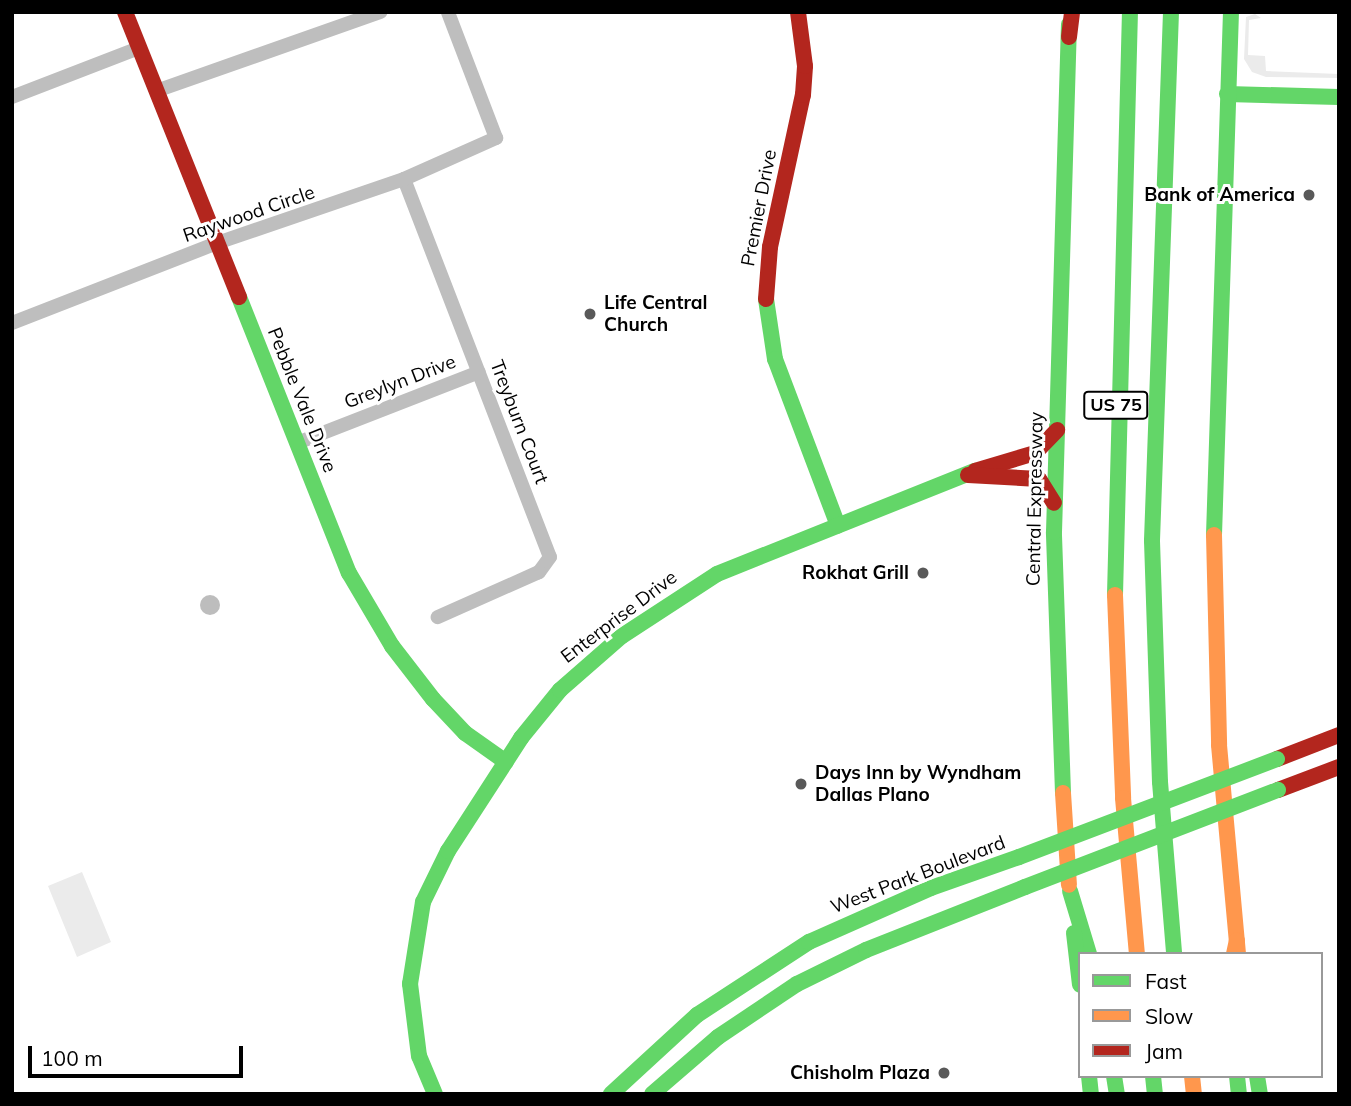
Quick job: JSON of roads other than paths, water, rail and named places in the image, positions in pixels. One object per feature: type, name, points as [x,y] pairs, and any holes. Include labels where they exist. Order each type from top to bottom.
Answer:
[{"type":"main road","name":"Pebble Vale Drive","points":[[125,12],[349,573],[387,638],[448,716],[506,762]]},
{"type":"main road","name":"Premier Drive","points":[[798,12],[805,66],[803,95],[770,247],[766,301],[775,359],[838,526]]},
{"type":"main road","name":"Central Expressway","points":[[1071,12],[1055,505],[1057,680],[1070,891],[1078,966]]},
{"type":"main road","name":"US 75","points":[[1130,12],[1114,549],[1122,785],[1137,952]]},
{"type":"main road","name":"US 75","points":[[1171,12],[1152,541],[1160,782],[1174,952]]},
{"type":"main road","points":[[1231,12],[1213,513],[1219,745],[1236,949]]},
{"type":"main road","points":[[1227,94],[1339,97]]},
{"type":"main road","name":"Enterprise Drive","points":[[435,1094],[419,1056],[412,1014],[416,929],[436,873],[506,762],[560,690],[657,611],[717,574],[968,475],[998,460],[1035,453],[1057,430]]},
{"type":"main road","name":"Enterprise Drive","points":[[968,475],[1020,474],[1039,479],[1055,505]]},
{"type":"main road","name":"West Park Boulevard","points":[[611,1094],[697,1015],[790,953],[858,918],[1339,735]]},
{"type":"main road","points":[[653,1094],[718,1037],[797,984],[866,950],[1339,767]]},
{"type":"main road","points":[[1070,891],[1088,952]]},
{"type":"street","points":[[156,91],[380,12]]},
{"type":"street","name":"Raywood Circle","points":[[12,323],[217,243],[404,179],[496,138],[448,12]]},
{"type":"street","points":[[12,97],[139,48]]},
{"type":"street","name":"Treyburn Court","points":[[404,179],[550,557],[539,572],[438,617]]},
{"type":"street","name":"Greylyn Drive","points":[[296,443],[479,372]]},
{"type":"place","name":"Bank of America","points":[[1309,195]]},
{"type":"place","name":"Life Central Church","points":[[590,314]]},
{"type":"place","name":"Rokhat Grill","points":[[923,573]]},
{"type":"place","name":"Days Inn by Wyndham Dallas Plano","points":[[801,784]]},
{"type":"place","name":"Chisholm Plaza","points":[[944,1073]]}]
